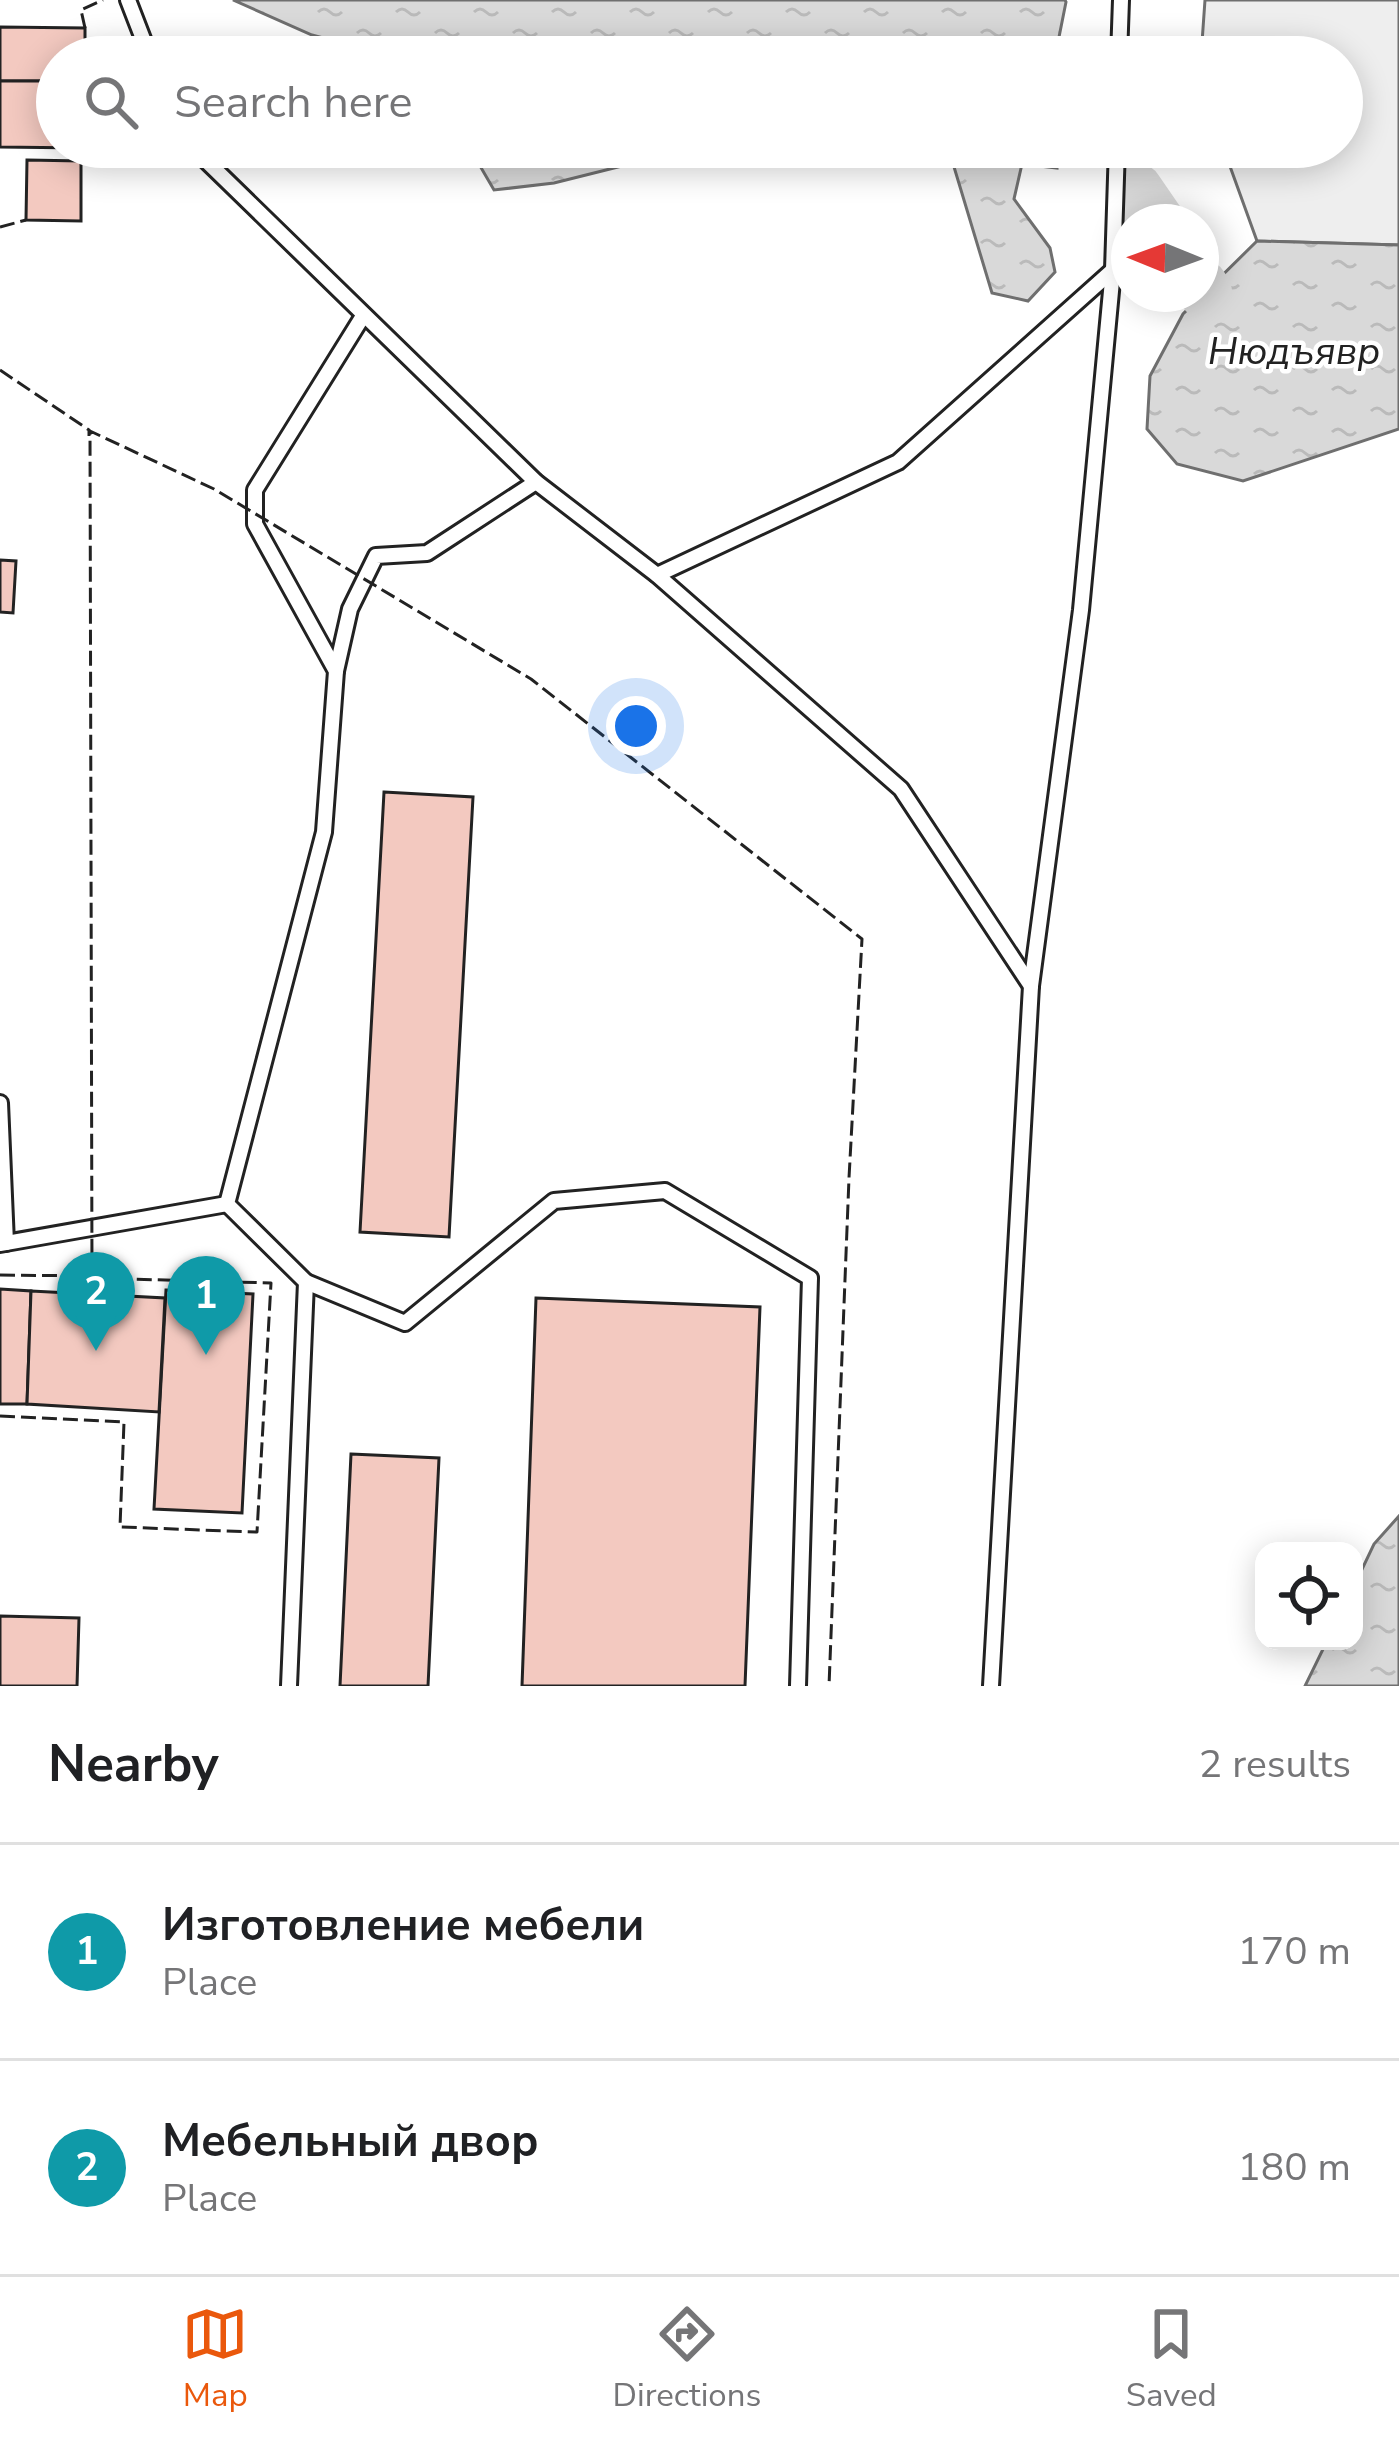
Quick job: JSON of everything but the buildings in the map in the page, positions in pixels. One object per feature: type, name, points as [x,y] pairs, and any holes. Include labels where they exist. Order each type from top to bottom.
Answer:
[{"type":"lane","points":[[128,0],[142,36]]},
{"type":"lane","points":[[1120,36],[1121,0]]},
{"type":"lane","points":[[213,168],[536,482],[656,575],[901,789],[1031,986]]},
{"type":"lane","points":[[1115,204],[1116,168]]},
{"type":"lane","points":[[656,575],[898,462],[1111,271]]},
{"type":"lane","points":[[992,1686],[1031,986],[1081,610],[1111,290]]},
{"type":"lane","points":[[336,671],[255,524],[255,490],[363,316]]},
{"type":"lane","points":[[227,1204],[324,832],[336,671],[350,609],[376,556],[427,553],[536,482]]},
{"type":"lane","points":[[0,1103],[3,1243],[227,1204]]},
{"type":"lane","points":[[227,1204],[306,1282],[405,1323],[554,1202],[664,1191],[810,1278],[798,1686]]},
{"type":"lane","points":[[289,1686],[306,1282]]},
{"type":"shaded area","points":[[1205,0],[1399,0],[1399,245],[1257,241],[1231,168],[1363,168],[1363,36],[1202,36]]},
{"type":"water","points":[[233,0],[1066,2],[1059,36],[312,35]]},
{"type":"water","points":[[481,168],[614,168],[554,183],[494,190]]},
{"type":"water","points":[[954,168],[1021,168],[1014,199],[1050,248],[1055,272],[1028,301],[992,293]]},
{"type":"water","name":"Нюдъявр","points":[[1257,241],[1399,245],[1399,429],[1243,481],[1177,464],[1147,429],[1150,376],[1185,312],[1219,312],[1219,278]]},
{"type":"water","points":[[1399,1516],[1399,1686],[1305,1686],[1323,1650],[1363,1650],[1363,1567],[1374,1544]]},
{"type":"waterway","points":[[1136,190],[1146,204]]},
{"type":"fence","points":[[85,28],[81,10],[103,0]]},
{"type":"fence","points":[[0,227],[26,220]]},
{"type":"fence","points":[[0,370],[89,430],[89,436]]},
{"type":"fence","points":[[0,1416],[124,1422],[120,1527],[257,1532],[271,1283],[92,1278],[90,431],[214,489],[531,679],[862,939],[829,1686]]},
{"type":"fence","points":[[0,1275],[92,1276]]},
{"type":"place","name":"Мебельный двор","points":[[96,1351]]},
{"type":"place","name":"Изготовление мебели","points":[[206,1355]]}]
